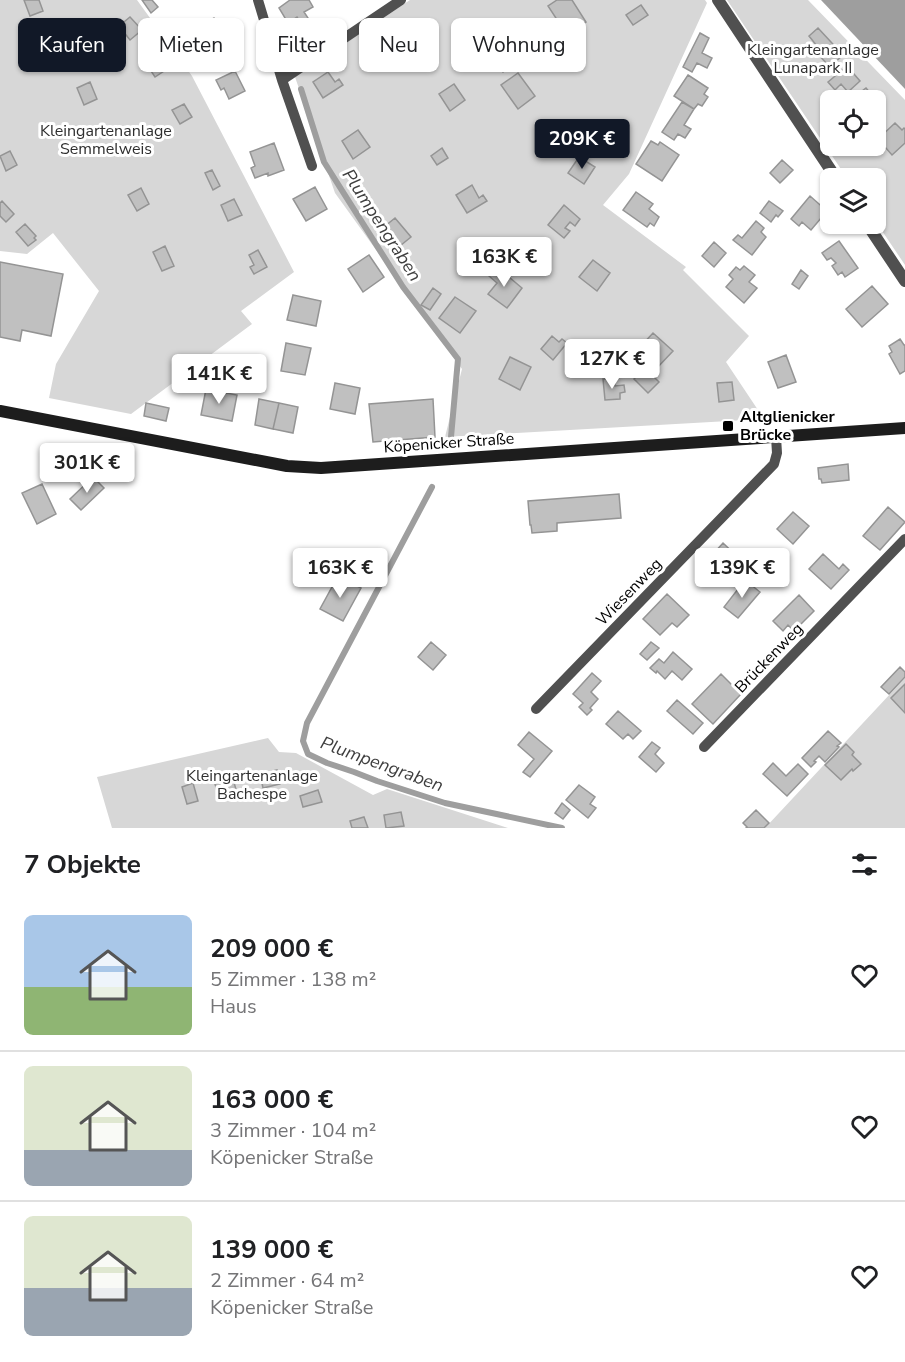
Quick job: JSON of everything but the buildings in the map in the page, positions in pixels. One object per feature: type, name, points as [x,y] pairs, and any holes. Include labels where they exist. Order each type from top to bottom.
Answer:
[{"type":"main road","name":"Köpenicker Straße","points":[[0,411],[287,466],[321,468],[905,428]]},
{"type":"street","points":[[718,0],[829,168]]},
{"type":"street","points":[[874,234],[905,281]]},
{"type":"lane","points":[[258,0],[282,80],[312,166]]},
{"type":"lane","points":[[282,80],[401,0]]},
{"type":"lane","name":"Wiesenweg","points":[[536,708],[774,464],[777,453],[776,437]]},
{"type":"lane","name":"Brückenweg","points":[[704,747],[905,539]]},
{"type":"green space","name":"Kleingartenanlage Semmelweis","points":[[0,0],[137,0],[150,18],[138,18],[138,72],[189,72],[294,272],[241,311],[252,324],[131,414],[49,398],[56,364],[99,291],[53,233],[27,254],[0,251]]},
{"type":"green space","points":[[410,0],[705,0],[707,3],[629,174],[603,205],[686,267],[683,270],[749,336],[726,362],[764,419],[445,437],[462,369],[335,193],[295,77],[302,72],[347,72],[347,42],[359,34],[359,72],[439,72],[439,18],[383,18]]},
{"type":"green space","name":"Kleingartenanlage Lunapark II","points":[[727,0],[808,0],[905,100],[905,265],[884,234],[886,234],[886,168],[840,168],[832,156],[886,156],[886,90],[820,90],[820,138]]},
{"type":"green space","points":[[905,678],[905,828],[765,828]]},
{"type":"green space","name":"Kleingartenanlage Bachespe","points":[[268,738],[279,752],[296,753],[373,795],[387,789],[508,828],[112,828],[97,777]]},
{"type":"shaded area","points":[[821,0],[905,0],[905,89]]},
{"type":"waterway","name":"Plumpengraben","points":[[301,89],[324,162],[403,287],[458,359],[451,437]]},
{"type":"waterway","name":"Plumpengraben","points":[[432,487],[307,723],[303,741],[308,754],[377,781],[445,803],[562,828]]},
{"type":"place","name":"Altglienicker Brücke","points":[[728,426]]}]
